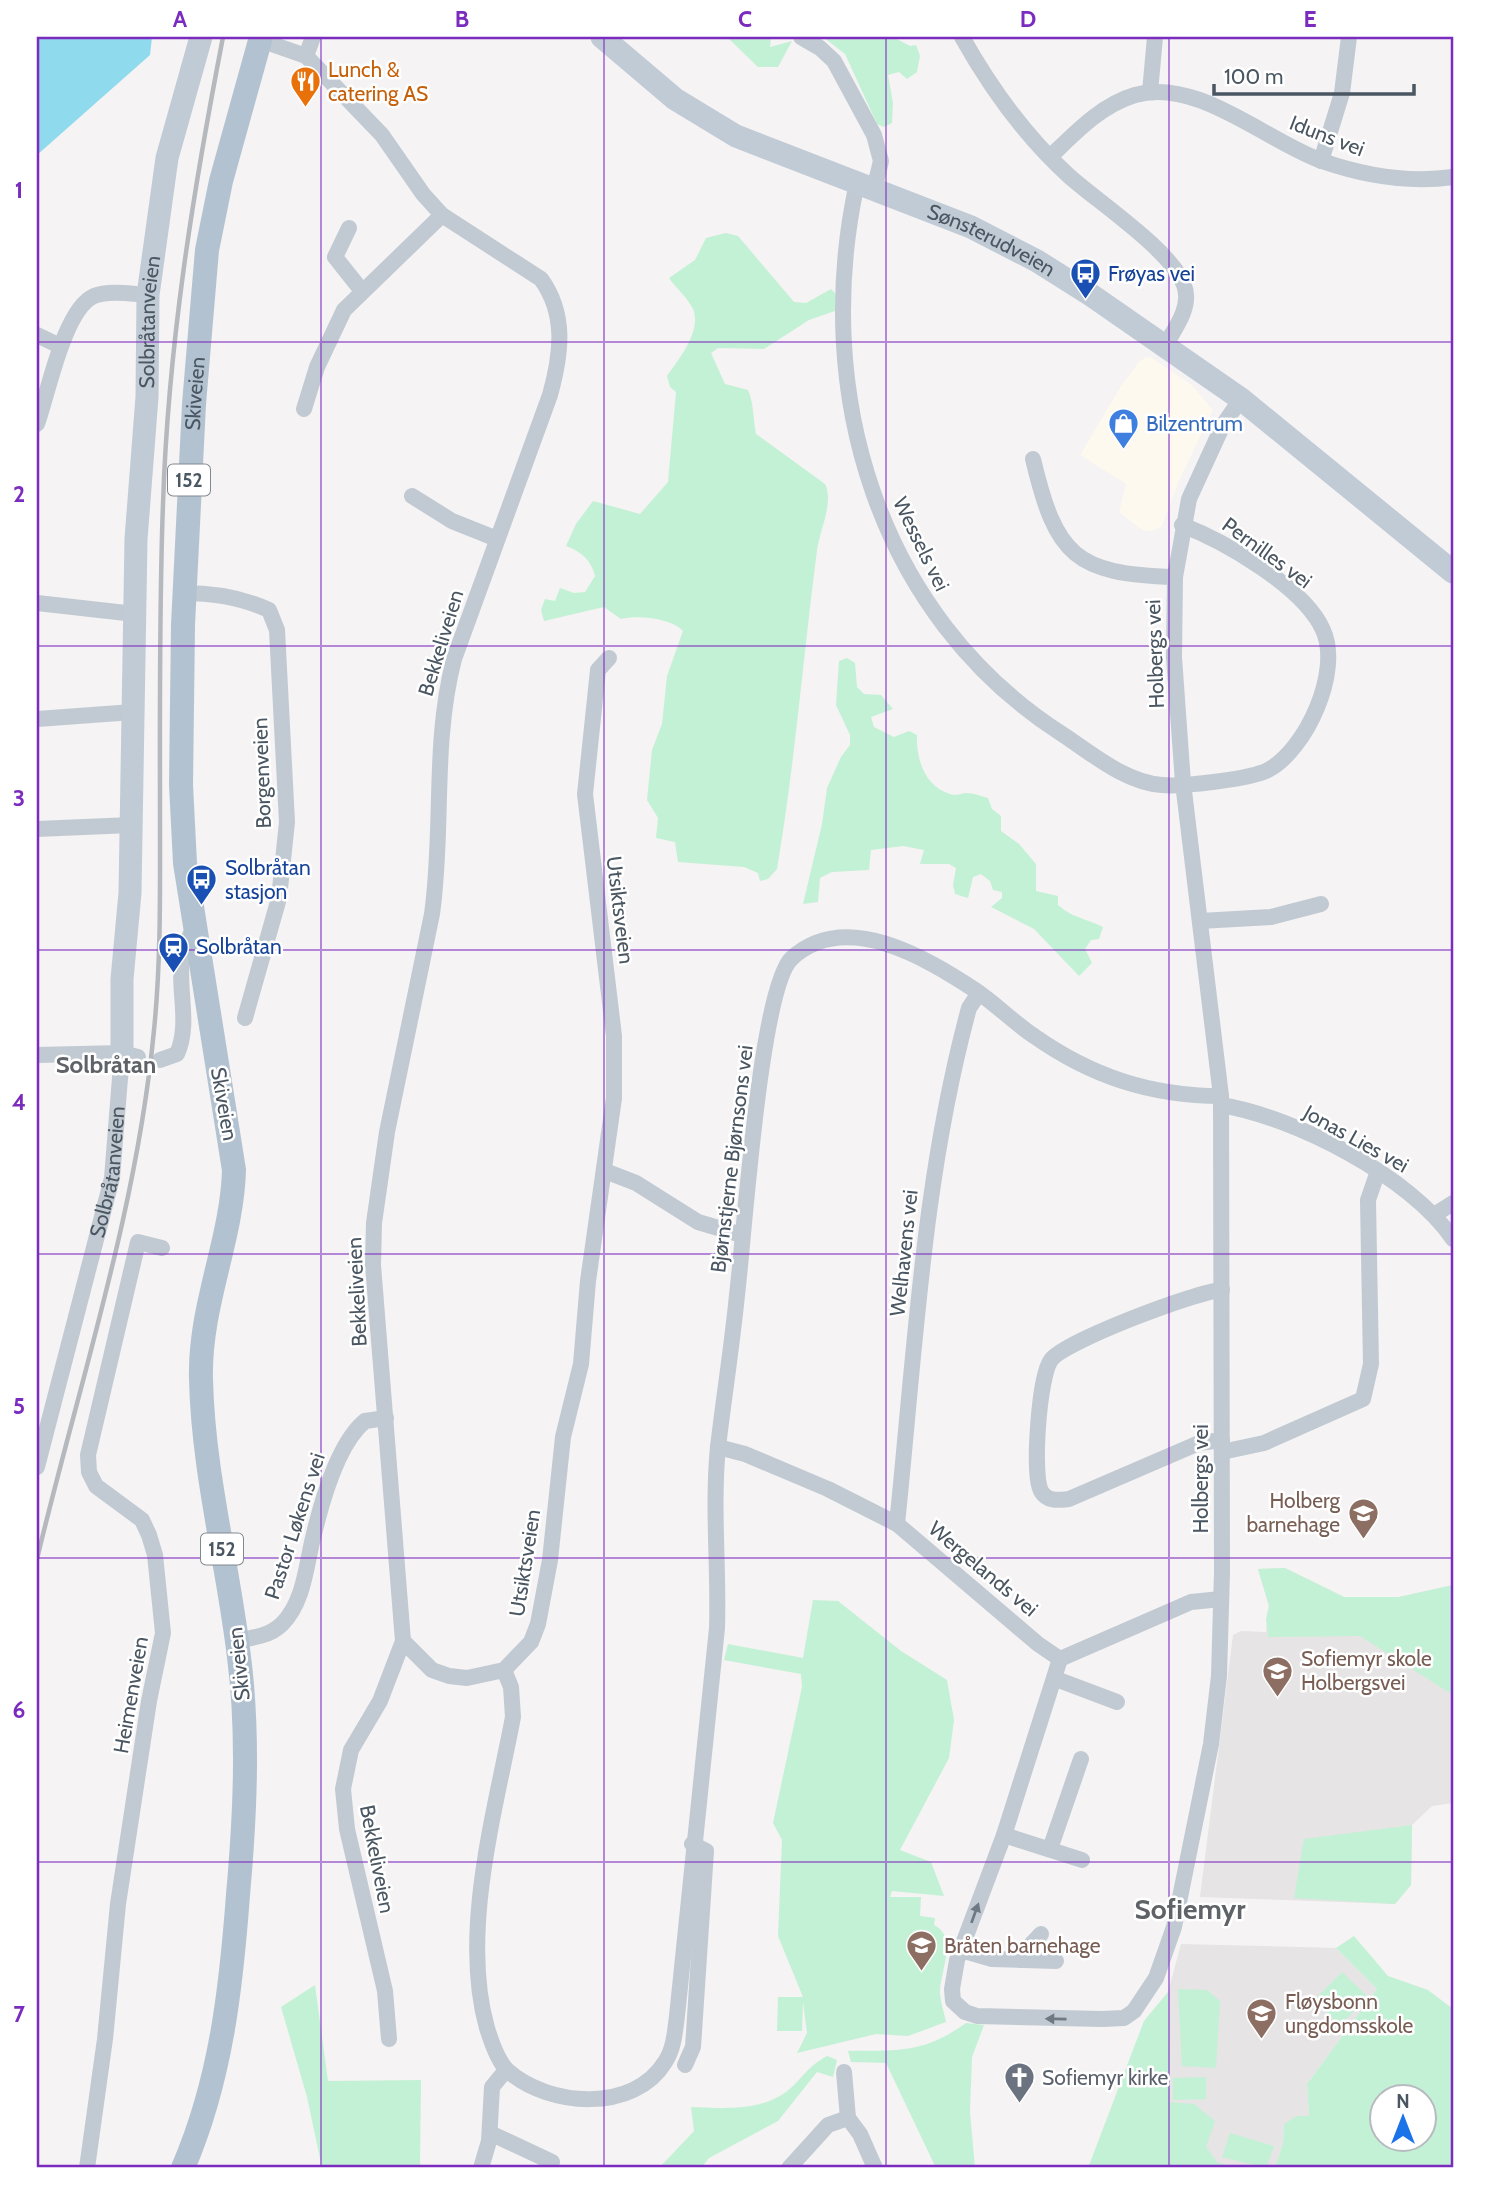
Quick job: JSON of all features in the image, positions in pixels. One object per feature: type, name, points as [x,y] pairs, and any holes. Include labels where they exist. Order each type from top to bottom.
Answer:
[{"type":"main road","name":"Skiveien","points":[[183,2168],[215,2078],[234,1951],[245,1763],[237,1640],[207,1455],[201,1360],[206,1312],[230,1215],[233,1154],[185,863],[181,785],[184,593],[197,351],[209,237],[220,181],[260,38]]},
{"type":"street","name":"Solbråtanveien","points":[[37,1467],[112,1178],[130,1055],[120,1027],[130,893],[136,539],[147,397],[148,295],[167,158],[201,37]]},
{"type":"street","points":[[306,56],[313,37]]},
{"type":"street","name":"Sønsterudveien","points":[[602,37],[656,85],[714,124],[754,144],[1006,244],[1166,344],[1241,399],[1453,572]]},
{"type":"street","name":"Wessels vei","points":[[801,37],[820,48],[834,61],[874,135],[881,161],[865,187],[845,285],[848,377],[861,453],[875,499],[911,578],[950,637],[1012,699],[1053,729],[1137,779],[1165,786],[1183,783]]},
{"type":"street","points":[[962,37],[1004,102],[1050,157],[1148,243],[1181,278],[1186,292],[1185,305],[1166,344]]},
{"type":"street","points":[[1150,92],[1155,37]]},
{"type":"street","points":[[1321,161],[1342,93],[1349,37]]},
{"type":"street","name":"Bekkeliveien","points":[[260,38],[306,56],[382,135],[423,194],[442,215],[541,279],[552,295],[559,318],[559,354],[550,395],[454,659],[445,694],[439,740],[436,887],[377,1183],[373,1265],[403,1641],[380,1701],[351,1750],[343,1789],[347,1829],[385,1991],[389,2039]]},
{"type":"street","name":"Iduns vei","points":[[1050,157],[1099,113],[1127,98],[1150,92],[1171,93],[1205,103],[1321,161],[1360,172],[1404,179],[1453,177]]},
{"type":"street","points":[[304,409],[333,328],[344,310],[442,215]]},
{"type":"street","points":[[349,228],[335,257],[362,291]]},
{"type":"street","points":[[37,424],[60,346],[81,305],[94,296],[148,295]]},
{"type":"street","points":[[37,335],[60,346]]},
{"type":"street","name":"Holbergs vei","points":[[961,1950],[952,1989],[954,2001],[965,2012],[1010,2018],[1124,2018],[1147,1997],[1156,1978],[1184,1886],[1213,1730],[1219,1676],[1221,1599],[1221,1101],[1183,783],[1174,657],[1175,577],[1182,525],[1198,475],[1223,425],[1241,399]]},
{"type":"street","points":[[1033,459],[1041,491],[1055,526],[1064,542],[1083,561],[1108,571],[1175,577]]},
{"type":"street","points":[[412,496],[452,521],[497,539]]},
{"type":"street","name":"Pernilles vei","points":[[1182,525],[1207,534],[1293,594],[1318,620],[1327,648],[1327,678],[1317,707],[1284,759],[1251,777],[1183,783]]},
{"type":"street","name":"Borgenveien","points":[[184,593],[216,594],[257,605],[269,610],[277,630],[287,822],[279,898],[246,1018]]},
{"type":"street","points":[[37,603],[135,614]]},
{"type":"street","name":"Utsiktsveien","points":[[503,1670],[531,1642],[538,1624],[550,1560],[563,1437],[581,1364],[588,1281],[614,1098],[614,1036],[585,794],[598,670],[609,658]]},
{"type":"street","points":[[37,719],[133,712]]},
{"type":"street","points":[[37,829],[131,825]]},
{"type":"street","points":[[1200,921],[1271,917],[1321,904]]},
{"type":"street","points":[[160,1060],[177,1054],[184,1039],[180,973],[184,943],[194,929]]},
{"type":"street","name":"Bjørnstjerne Bjørnsons vei","points":[[506,2070],[546,2093],[594,2099],[630,2092],[656,2074],[667,2060],[674,2039],[692,1844],[717,1628],[714,1480],[742,1235],[775,988],[786,964],[806,947],[839,937],[878,941],[918,955],[979,993],[1032,1035],[1089,1070],[1154,1091],[1221,1101]]},
{"type":"street","name":"Welhavens vei","points":[[897,1524],[923,1256],[941,1122],[969,1008],[979,993]]},
{"type":"street","points":[[37,1055],[130,1055]]},
{"type":"street","name":"Jonas Lies vei","points":[[1221,1101],[1275,1120],[1378,1171],[1434,1215],[1453,1239]]},
{"type":"street","points":[[605,1171],[636,1183],[698,1222],[742,1235]]},
{"type":"street","points":[[1222,1290],[1194,1295],[1084,1339],[1052,1357],[1047,1366],[1042,1392],[1037,1472],[1040,1490],[1046,1497],[1055,1501],[1069,1499],[1199,1443],[1222,1446],[1264,1443],[1363,1399],[1371,1364],[1368,1200],[1378,1171]]},
{"type":"street","points":[[1434,1215],[1453,1203]]},
{"type":"street","name":"Heimenveien","points":[[87,2168],[105,2039],[118,1904],[149,1700],[163,1633],[155,1555],[149,1535],[142,1520],[96,1486],[89,1472],[88,1455],[138,1242],[162,1248]]},
{"type":"street","name":"Pastor Løkens vei","points":[[237,1640],[266,1634],[282,1624],[295,1605],[317,1525],[342,1451],[365,1420],[386,1418]]},
{"type":"street","name":"Wergelands vei","points":[[718,1447],[745,1454],[804,1479],[897,1524],[1038,1644],[1060,1659]]},
{"type":"street","points":[[1056,1961],[992,1959],[961,1950],[1003,1835],[1056,1679],[1060,1659],[1191,1602],[1221,1599]]},
{"type":"street","points":[[403,1641],[432,1670],[467,1678],[503,1670],[511,1687],[513,1717],[481,1901],[479,1937],[487,2027],[506,2070],[492,2087],[490,2133],[481,2168]]},
{"type":"street","points":[[1056,1679],[1117,1702]]},
{"type":"street","points":[[1050,1849],[1082,1759]]},
{"type":"street","points":[[1003,1835],[1082,1860]]},
{"type":"street","points":[[685,2065],[693,2047],[706,1852],[692,1844]]},
{"type":"street","points":[[1021,1960],[1021,1955],[1041,1934]]},
{"type":"street","points":[[844,2072],[848,2118],[860,2134],[875,2168]]},
{"type":"street","points":[[789,2168],[828,2124],[848,2118]]},
{"type":"street","points":[[490,2133],[552,2162]]},
{"type":"shaded area","points":[[1146,357],[1152,358],[1192,385],[1213,410],[1178,483],[1162,526],[1152,531],[1142,530],[1119,512],[1126,484],[1080,455],[1121,386],[1138,363]]},
{"type":"shaded area","points":[[1285,1568],[1344,1597],[1399,1597],[1453,1585],[1453,1803],[1432,1806],[1412,1825],[1411,1885],[1395,1904],[1200,1897],[1233,1635],[1241,1631],[1266,1632],[1269,1606],[1258,1569]]},
{"type":"shaded area","points":[[1181,1944],[1336,1948],[1377,1989],[1307,2084],[1309,2116],[1284,2124],[1283,2143],[1275,2168],[1236,2168],[1216,2162],[1170,2103],[1168,1992]]},
{"type":"green space","points":[[727,37],[771,37],[770,47],[792,41],[778,67],[758,67]]},
{"type":"green space","points":[[823,37],[893,37],[910,46],[916,45],[920,56],[917,72],[907,79],[899,72],[888,75],[893,103],[892,123],[884,127],[877,124],[845,54]]},
{"type":"green space","points":[[726,233],[738,236],[794,302],[806,303],[831,289],[838,303],[835,311],[809,320],[764,349],[718,348],[711,353],[725,384],[748,390],[756,434],[825,484],[828,499],[817,550],[777,869],[768,879],[760,881],[758,873],[744,867],[678,862],[675,842],[656,838],[658,818],[647,800],[652,750],[662,724],[667,676],[683,631],[670,623],[653,619],[621,619],[604,607],[544,621],[541,610],[545,599],[555,601],[560,588],[574,593],[585,592],[595,576],[585,557],[566,546],[576,524],[593,501],[640,514],[668,482],[676,392],[670,387],[667,376],[688,344],[695,317],[691,305],[669,278],[695,260],[706,238]]},
{"type":"green space","points":[[847,658],[855,663],[857,687],[864,694],[881,695],[893,709],[871,717],[874,727],[894,737],[909,731],[917,735],[920,762],[934,785],[952,795],[969,793],[988,798],[992,809],[1001,816],[1001,831],[1019,844],[1036,864],[1036,891],[1058,896],[1058,905],[1063,909],[1103,927],[1099,939],[1091,940],[1085,949],[1092,963],[1079,976],[1034,929],[991,907],[1002,898],[1002,892],[993,890],[990,881],[981,874],[973,877],[968,898],[955,894],[953,885],[956,868],[949,864],[920,864],[924,850],[903,846],[871,850],[869,870],[832,872],[820,878],[818,902],[803,904],[822,824],[827,788],[841,757],[850,745],[850,735],[836,705],[839,661]]},
{"type":"green space","points":[[1285,1568],[1344,1597],[1399,1597],[1453,1585],[1453,1695],[1360,1636],[1268,1637],[1266,1619],[1269,1606],[1258,1569]]},
{"type":"green space","points":[[813,1600],[838,1601],[901,1651],[947,1680],[954,1720],[949,1758],[900,1850],[931,1862],[944,1896],[892,1891],[890,1897],[921,1897],[920,1916],[935,1918],[934,1925],[945,1938],[947,1947],[940,1994],[946,2022],[908,2036],[876,2034],[797,2053],[807,2033],[803,2002],[802,2031],[777,2031],[778,1997],[803,1997],[778,1936],[782,1840],[773,1823],[802,1687],[801,1674],[724,1660],[728,1644],[803,1658]]},
{"type":"green space","points":[[1412,1825],[1411,1885],[1395,1904],[1294,1898],[1304,1839]]},
{"type":"green space","points":[[1354,1936],[1388,1976],[1428,1990],[1453,2009],[1453,2168],[1275,2168],[1283,2143],[1284,2124],[1297,2116],[1309,2116],[1307,2084],[1377,1989],[1336,1948]]},
{"type":"green space","points":[[1342,1972],[1368,1997],[1340,2025],[1314,2000]]},
{"type":"green space","points":[[315,1985],[328,2081],[421,2080],[420,2168],[322,2168],[307,2097],[281,2007]]},
{"type":"green space","points":[[1178,1989],[1207,1990],[1220,2001],[1216,2068],[1182,2066]]},
{"type":"green space","points":[[1168,1992],[1170,2102],[1194,2104],[1215,2121],[1206,2147],[1217,2162],[1236,2168],[1088,2168],[1144,2021]]},
{"type":"green space","points":[[966,2023],[984,2025],[972,2057],[970,2112],[975,2168],[936,2168],[886,2063],[851,2062],[848,2051],[896,2050],[923,2045]]},
{"type":"green space","points":[[827,2056],[837,2060],[833,2077],[817,2072],[778,2121],[709,2158],[701,2168],[659,2168],[694,2131],[691,2107],[740,2107],[764,2103],[786,2092]]},
{"type":"green space","points":[[1206,2077],[1206,2099],[1173,2100],[1173,2078]]},
{"type":"green space","points":[[1230,2133],[1274,2146],[1266,2168],[1222,2157]]},
{"type":"water","points":[[37,37],[152,37],[150,55],[37,155]]},
{"type":"railway","points":[[37,1559],[121,1231],[146,1097],[159,952],[160,623],[170,386],[184,269],[223,37]]},
{"type":"place","name":"Lunch & catering AS","points":[[305,109]]},
{"type":"place","name":"Frøyas vei","points":[[1085,301]]},
{"type":"place","name":"Bilzentrum","points":[[1123,451]]},
{"type":"place","name":"Solbråtan stasjon","points":[[202,907]]},
{"type":"place","name":"Solbråtan","points":[[173,974]]},
{"type":"place","name":"Holberg barnehage","points":[[1363,1540]]},
{"type":"place","name":"Sofiemyr skole Holbergsvei","points":[[1278,1698]]},
{"type":"place","name":"Bråten barnehage","points":[[921,1973]]},
{"type":"place","name":"Fløysbonn ungdomsskole","points":[[1262,2041]]},
{"type":"place","name":"Sofiemyr kirke","points":[[1019,2105]]},
{"type":"district","name":"Solbråtan","points":[[106,1065]]},
{"type":"district","name":"Sofiemyr","points":[[1190,1909]]}]
